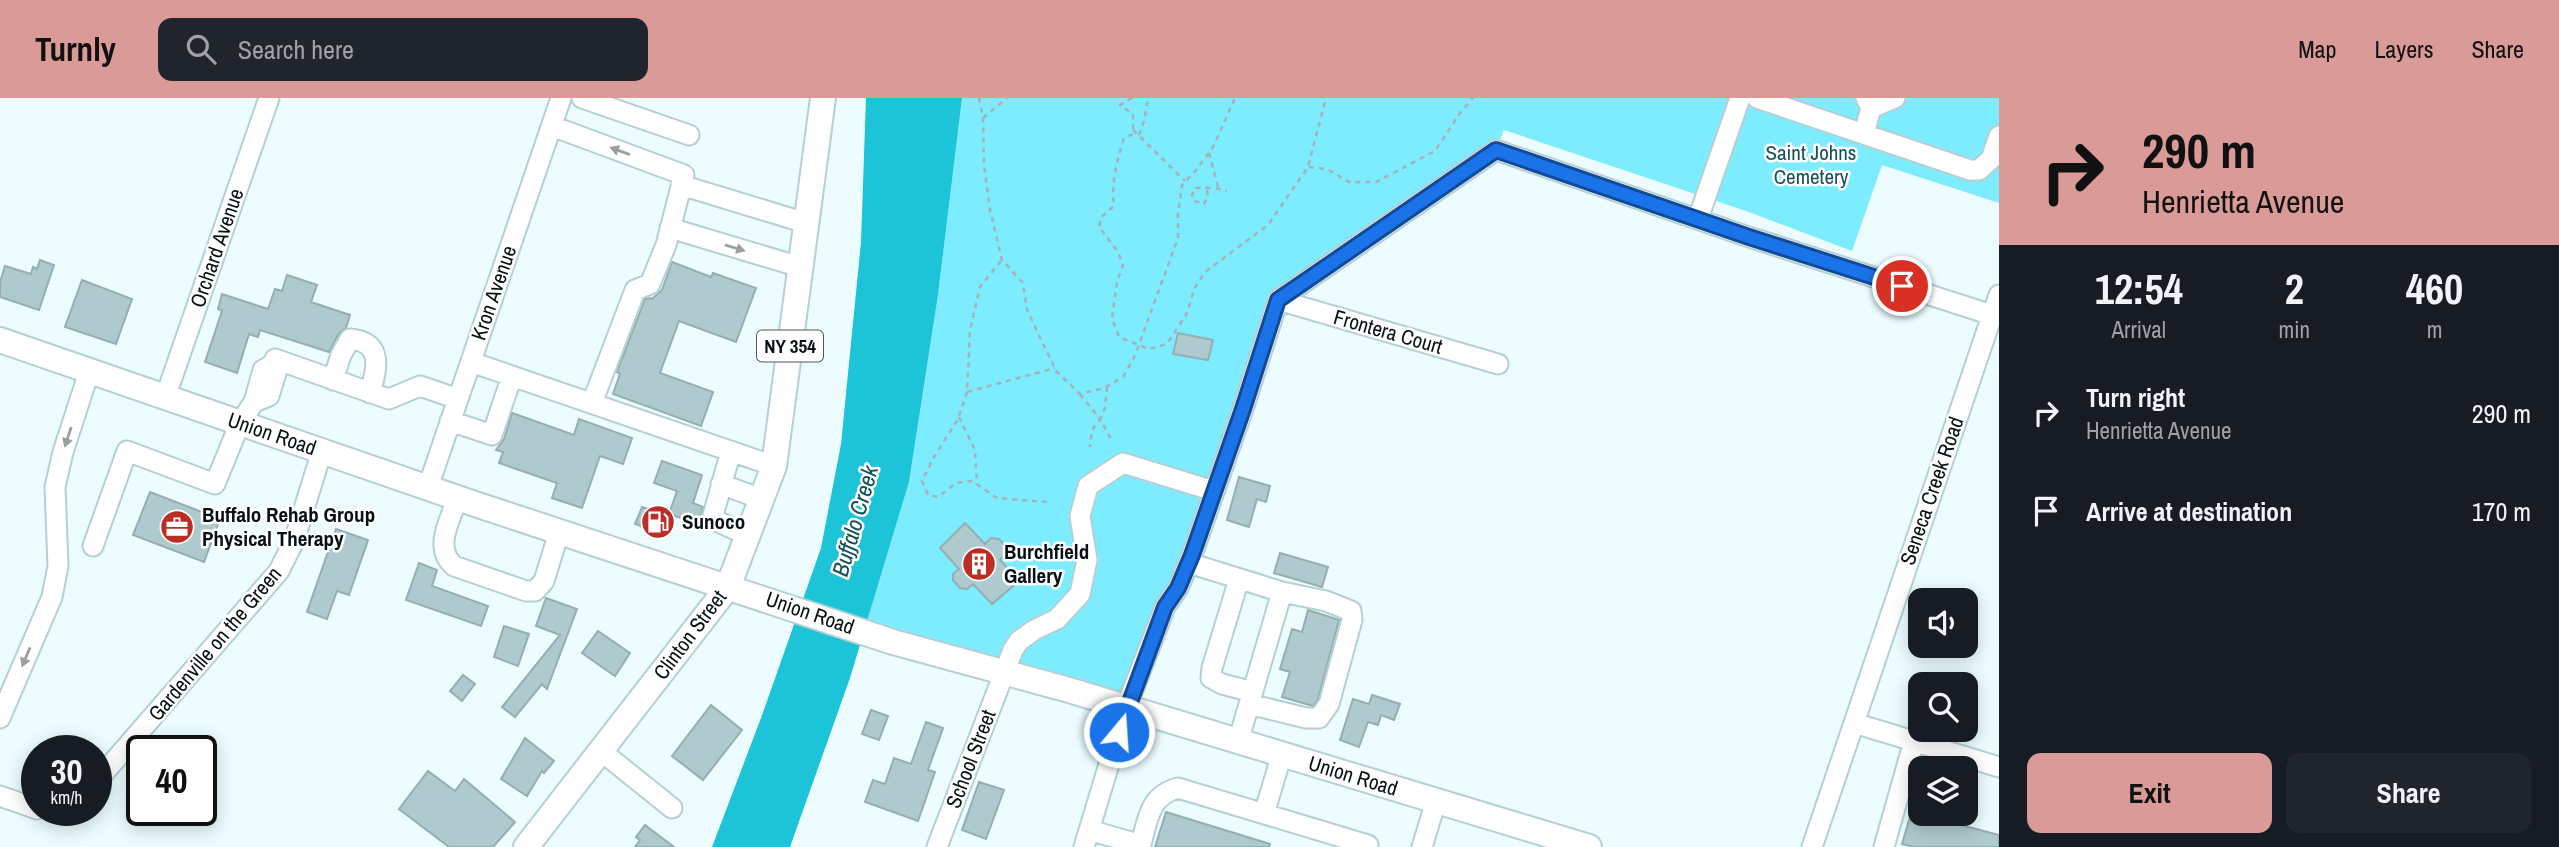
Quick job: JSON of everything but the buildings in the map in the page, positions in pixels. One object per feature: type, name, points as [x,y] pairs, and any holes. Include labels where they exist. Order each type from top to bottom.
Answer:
[{"type":"main road","name":"Clinton Street","points":[[526,847],[728,587],[774,466],[823,98]]},
{"type":"main road","name":"Union Road","points":[[0,340],[559,532],[761,596],[893,642],[1005,671],[1589,847]]},
{"type":"street","name":"Orchard Avenue","points":[[165,398],[269,98]]},
{"type":"street","name":"Kron Avenue","points":[[428,487],[561,98]]},
{"type":"street","points":[[582,98],[689,135]]},
{"type":"street","points":[[1698,219],[1740,98]]},
{"type":"street","points":[[1757,98],[1970,170],[1979,170],[1991,159],[1999,136]]},
{"type":"street","points":[[1864,134],[1869,103],[1895,98]]},
{"type":"street","points":[[552,126],[682,180],[806,223]]},
{"type":"street","points":[[1367,847],[1368,845],[1178,788],[1166,791],[1154,801],[1141,846],[1087,839],[1126,708],[1165,607],[1178,588],[1189,563],[1278,300],[1496,150],[1992,315]]},
{"type":"street","points":[[592,403],[635,290],[650,284],[670,228],[682,180]]},
{"type":"street","points":[[670,228],[800,267]]},
{"type":"street","name":"Seneca Creek Road","points":[[1812,847],[1999,295]]},
{"type":"street","name":"Frontera Court","points":[[1278,300],[1498,364]]},
{"type":"street","points":[[332,380],[350,339],[356,340],[371,347],[376,356],[370,393]]},
{"type":"street","points":[[93,545],[127,451],[215,484],[240,423],[254,402],[263,370],[273,364],[275,359],[389,399],[419,386],[458,399]]},
{"type":"street","points":[[471,362],[774,466]]},
{"type":"street","points":[[0,718],[52,597],[58,566],[55,487],[63,452],[89,372]]},
{"type":"street","points":[[450,421],[492,435],[512,376]]},
{"type":"street","name":"Gardenville on the Green","points":[[112,764],[279,571],[294,541],[322,451]]},
{"type":"street","points":[[731,451],[712,519],[747,535]]},
{"type":"street","name":"School Street","points":[[937,847],[1019,641],[1057,618],[1080,594],[1087,560],[1080,516],[1088,486],[1123,463],[1214,491]]},
{"type":"street","points":[[721,484],[761,499]]},
{"type":"street","points":[[458,497],[442,545],[446,559],[454,566],[526,591],[535,591],[544,581],[559,532]]},
{"type":"street","points":[[1189,563],[1240,579],[1282,593],[1326,601],[1351,611],[1352,620],[1329,704],[1319,719],[1306,718],[1251,698],[1211,678],[1240,579]]},
{"type":"street","points":[[1238,741],[1282,593]]},
{"type":"street","points":[[1854,723],[1908,739]]},
{"type":"street","points":[[1884,847],[1914,742]]},
{"type":"street","points":[[1917,742],[1999,767]]},
{"type":"street","points":[[601,751],[672,808]]},
{"type":"street","points":[[1264,814],[1282,754]]},
{"type":"street","points":[[0,796],[21,803]]},
{"type":"street","points":[[1422,847],[1436,800]]},
{"type":"path","points":[[979,98],[983,118],[984,165],[1002,260],[1023,283],[1027,310],[1055,368],[1100,419],[1111,439]]},
{"type":"path","points":[[983,118],[1007,98]]},
{"type":"path","points":[[1132,98],[1120,104],[1133,114],[1133,134],[1124,138],[1112,193],[1114,206],[1101,217],[1099,227],[1118,252],[1123,265],[1117,282],[1112,318],[1119,337],[1149,349],[1167,344],[1187,313],[1194,289],[1205,272],[1268,225],[1308,167],[1326,98]]},
{"type":"path","points":[[1138,135],[1144,121],[1148,98]]},
{"type":"path","points":[[1080,394],[1107,386],[1123,377],[1140,345],[1178,238],[1182,185],[1209,153],[1235,98]]},
{"type":"path","points":[[1308,167],[1327,169],[1349,182],[1376,182],[1436,151],[1473,98]]},
{"type":"path","points":[[1133,130],[1185,181]]},
{"type":"path","points":[[1209,153],[1219,188]]},
{"type":"path","points":[[1207,190],[1204,204],[1194,201],[1192,195],[1195,188],[1219,188],[1227,191]]},
{"type":"path","points":[[1002,260],[981,286],[970,330],[967,392],[959,417],[922,481],[928,495],[938,497],[956,483],[972,481],[997,498],[1047,502]]},
{"type":"path","points":[[967,392],[1055,368]]},
{"type":"path","points":[[1090,447],[1092,430],[1105,408],[1107,386]]},
{"type":"path","points":[[959,417],[975,450],[977,484]]},
{"type":"green space","name":"Saint Johns Cemetery","points":[[962,98],[1999,98],[1999,203],[1882,165],[1852,251],[1746,211],[1504,130],[1496,150],[1278,300],[1126,708],[865,628],[909,482],[938,295]]},
{"type":"water","name":"Buffalo Creek","points":[[866,98],[962,98],[938,295],[909,482],[850,678],[790,847],[712,847],[821,548],[841,444],[861,242]]},
{"type":"place","name":"Sunoco","points":[[658,522]]},
{"type":"place","name":"Buffalo Rehab Group Physical Therapy","points":[[177,527]]},
{"type":"place","name":"Burchfield Gallery","points":[[979,564]]},
{"type":"route","points":[[1119,732],[1165,607],[1178,588],[1192,555],[1278,300],[1496,150],[1749,237],[1902,286]]}]
